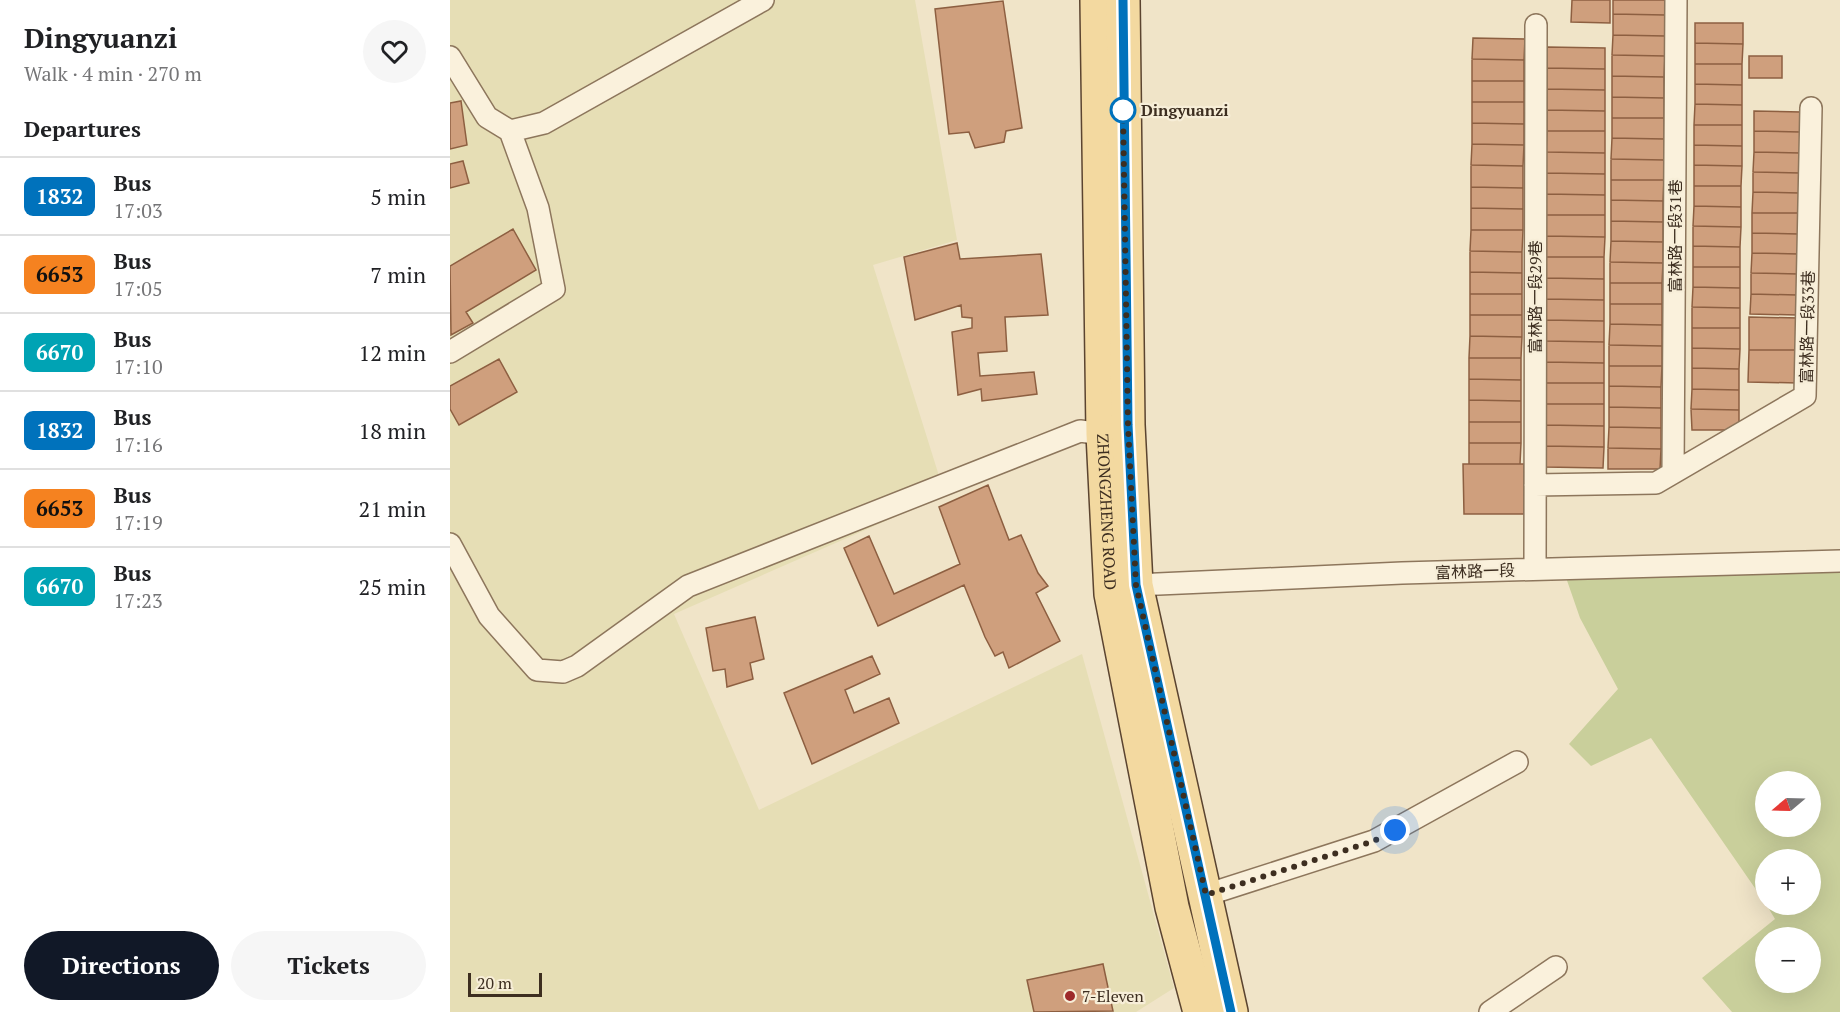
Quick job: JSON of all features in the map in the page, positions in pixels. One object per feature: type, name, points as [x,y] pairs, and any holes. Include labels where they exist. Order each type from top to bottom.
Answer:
[{"type":"main road","name":"ZHONGZHENG ROAD","points":[[1097,0],[1102,434],[1172,907],[1200,1012]]},
{"type":"main road","name":"ZHONGZHENG ROAD","points":[[1123,0],[1128,413],[1124,589],[1206,895],[1231,1012]]},
{"type":"street","points":[[510,131],[544,123],[763,0]]},
{"type":"street","name":"富林路一段31巷","points":[[1673,473],[1676,0]]},
{"type":"street","name":"富林路一段29巷","points":[[1535,569],[1536,26]]},
{"type":"street","points":[[450,57],[487,117],[510,131],[538,208],[554,289],[450,352]]},
{"type":"street","name":"富林路一段33巷","points":[[1535,485],[1656,483],[1805,396],[1811,108]]},
{"type":"street","points":[[450,544],[489,616],[537,670],[563,672],[577,666],[688,586],[1080,431],[1102,434]]},
{"type":"street","name":"富林路一段","points":[[1124,589],[1535,569],[1840,561]]},
{"type":"street","points":[[1206,895],[1374,841],[1517,762]]},
{"type":"street","points":[[1490,1012],[1556,967]]},
{"type":"shaded area","points":[[450,0],[915,0],[957,240],[873,265],[945,495],[674,614],[759,810],[1082,654],[1174,988],[1136,1012],[450,1012]]},
{"type":"green space","points":[[1840,559],[1840,1012],[1732,1012],[1702,978],[1755,935],[1755,993],[1821,993],[1821,927],[1765,927],[1775,919],[1773,915],[1821,915],[1821,849],[1755,849],[1755,888],[1651,738],[1591,766],[1569,744],[1618,689],[1580,618],[1562,566]]},
{"type":"building","points":[[1572,0],[1610,0],[1610,23],[1571,22]]},
{"type":"building","points":[[1613,0],[1665,0],[1665,15],[1613,14]]},
{"type":"building","points":[[1003,1],[1022,128],[1006,131],[1004,142],[975,148],[969,132],[949,134],[935,9]]},
{"type":"building","points":[[1613,14],[1665,15],[1665,36],[1613,35]]},
{"type":"building","points":[[1695,23],[1743,23],[1743,44],[1695,43]]},
{"type":"building","points":[[1613,35],[1665,36],[1665,56],[1612,55]]},
{"type":"building","points":[[1473,38],[1525,39],[1524,60],[1472,59]]},
{"type":"building","points":[[1695,43],[1743,44],[1742,64],[1695,64]]},
{"type":"building","points":[[1547,47],[1605,48],[1605,69],[1547,68]]},
{"type":"building","points":[[1612,55],[1665,56],[1664,77],[1612,76]]},
{"type":"building","points":[[1749,56],[1782,56],[1782,78],[1749,78]]},
{"type":"building","points":[[1472,59],[1524,60],[1524,81],[1472,81]]},
{"type":"building","points":[[1695,64],[1742,64],[1742,85],[1695,84]]},
{"type":"building","points":[[1547,68],[1605,69],[1605,90],[1547,89]]},
{"type":"building","points":[[1612,76],[1664,77],[1664,98],[1612,97]]},
{"type":"building","points":[[1472,81],[1524,81],[1524,102],[1472,102]]},
{"type":"building","points":[[1695,84],[1742,85],[1742,105],[1695,104]]},
{"type":"building","points":[[1547,89],[1605,90],[1605,111],[1547,110]]},
{"type":"building","points":[[1612,97],[1664,98],[1664,118],[1612,118]]},
{"type":"building","points":[[461,101],[467,145],[450,149],[450,103]]},
{"type":"building","points":[[1472,102],[1524,102],[1524,124],[1472,123]]},
{"type":"building","points":[[1695,104],[1742,105],[1742,125],[1694,125]]},
{"type":"building","points":[[1547,110],[1605,111],[1605,131],[1547,131]]},
{"type":"building","points":[[1754,111],[1801,112],[1800,132],[1754,131]]},
{"type":"building","points":[[1612,118],[1664,118],[1664,139],[1612,138]]},
{"type":"building","points":[[1472,123],[1524,124],[1524,145],[1472,144]]},
{"type":"building","points":[[1694,125],[1742,125],[1742,146],[1694,145]]},
{"type":"building","points":[[1547,131],[1605,131],[1605,153],[1546,152]]},
{"type":"building","points":[[1754,131],[1800,132],[1800,153],[1754,152]]},
{"type":"building","points":[[1612,138],[1664,139],[1664,160],[1611,159]]},
{"type":"building","points":[[1472,144],[1524,145],[1523,166],[1471,165]]},
{"type":"building","points":[[1694,145],[1742,146],[1742,166],[1694,165]]},
{"type":"building","points":[[1546,152],[1605,153],[1605,174],[1546,173]]},
{"type":"building","points":[[1754,152],[1800,153],[1800,173],[1753,172]]},
{"type":"building","points":[[1611,159],[1664,160],[1664,180],[1611,180]]},
{"type":"building","points":[[463,161],[469,183],[450,188],[450,164]]},
{"type":"building","points":[[1471,165],[1523,166],[1523,188],[1471,187]]},
{"type":"building","points":[[1694,165],[1742,166],[1741,186],[1694,186]]},
{"type":"building","points":[[1753,172],[1800,173],[1799,193],[1753,192]]},
{"type":"building","points":[[1546,173],[1605,174],[1605,195],[1546,194]]},
{"type":"building","points":[[1611,180],[1664,180],[1663,201],[1611,200]]},
{"type":"building","points":[[1694,186],[1741,186],[1741,207],[1694,206]]},
{"type":"building","points":[[1471,187],[1523,188],[1523,209],[1471,208]]},
{"type":"building","points":[[1753,192],[1799,193],[1799,213],[1752,213]]},
{"type":"building","points":[[1546,194],[1605,195],[1605,215],[1546,215]]},
{"type":"building","points":[[1611,200],[1663,201],[1663,222],[1611,221]]},
{"type":"building","points":[[1694,206],[1741,207],[1741,227],[1693,226]]},
{"type":"building","points":[[1471,208],[1523,209],[1523,230],[1471,230]]},
{"type":"building","points":[[1752,213],[1799,213],[1798,234],[1752,233]]},
{"type":"building","points":[[1546,215],[1605,215],[1605,237],[1546,236]]},
{"type":"building","points":[[1611,221],[1663,222],[1663,242],[1611,241]]},
{"type":"building","points":[[1693,226],[1741,227],[1740,247],[1693,246]]},
{"type":"building","points":[[513,229],[536,270],[466,312],[473,323],[451,335],[450,266]]},
{"type":"building","points":[[1471,230],[1523,230],[1522,252],[1470,251]]},
{"type":"building","points":[[1752,233],[1798,234],[1798,254],[1752,253]]},
{"type":"building","points":[[1546,236],[1605,237],[1604,257],[1546,257]]},
{"type":"building","points":[[1611,241],[1663,242],[1663,263],[1610,262]]},
{"type":"building","points":[[957,243],[960,259],[1041,254],[1048,315],[1005,317],[1007,351],[978,353],[980,376],[1034,372],[1037,394],[982,401],[981,389],[958,395],[952,332],[972,328],[972,318],[962,317],[961,305],[915,320],[904,257]]},
{"type":"building","points":[[1693,246],[1740,247],[1740,267],[1693,267]]},
{"type":"building","points":[[1470,251],[1522,252],[1522,273],[1470,272]]},
{"type":"building","points":[[1752,253],[1798,254],[1798,274],[1751,273]]},
{"type":"building","points":[[1546,257],[1604,257],[1604,279],[1546,278]]},
{"type":"building","points":[[1610,262],[1663,263],[1662,283],[1610,283]]},
{"type":"building","points":[[1693,267],[1740,267],[1740,288],[1693,287]]},
{"type":"building","points":[[1470,272],[1522,273],[1522,294],[1470,294]]},
{"type":"building","points":[[1751,273],[1798,274],[1797,295],[1751,294]]},
{"type":"building","points":[[1546,278],[1604,279],[1604,300],[1546,299]]},
{"type":"building","points":[[1610,283],[1662,283],[1662,304],[1610,304]]},
{"type":"building","points":[[1693,287],[1740,288],[1740,308],[1692,307]]},
{"type":"building","points":[[1470,294],[1522,294],[1522,315],[1470,315]]},
{"type":"building","points":[[1751,294],[1797,295],[1797,315],[1750,314]]},
{"type":"building","points":[[1546,299],[1604,300],[1604,321],[1546,320]]},
{"type":"building","points":[[1610,304],[1662,304],[1662,325],[1610,324]]},
{"type":"building","points":[[1692,307],[1740,308],[1740,328],[1692,328]]},
{"type":"building","points":[[1470,315],[1522,315],[1522,337],[1470,336]]},
{"type":"building","points":[[1749,317],[1798,318],[1798,350],[1749,350]]},
{"type":"building","points":[[1546,320],[1604,321],[1604,342],[1545,341]]},
{"type":"building","points":[[1610,324],[1662,325],[1662,346],[1609,345]]},
{"type":"building","points":[[1692,328],[1740,328],[1740,349],[1692,348]]},
{"type":"building","points":[[1470,336],[1522,337],[1521,358],[1469,358]]},
{"type":"building","points":[[1545,341],[1604,342],[1604,363],[1546,362]]},
{"type":"building","points":[[1609,345],[1662,346],[1662,366],[1609,366]]},
{"type":"building","points":[[1692,348],[1740,349],[1739,369],[1692,368]]},
{"type":"building","points":[[1749,350],[1798,350],[1798,383],[1748,382]]},
{"type":"building","points":[[1469,358],[1521,358],[1521,380],[1469,379]]},
{"type":"building","points":[[499,359],[517,392],[459,425],[450,409],[450,386]]},
{"type":"building","points":[[1546,362],[1604,363],[1604,383],[1545,383]]},
{"type":"building","points":[[1609,366],[1662,366],[1661,387],[1609,386]]},
{"type":"building","points":[[1692,368],[1739,369],[1739,390],[1692,389]]},
{"type":"building","points":[[1469,379],[1521,380],[1521,401],[1469,400]]},
{"type":"building","points":[[1545,383],[1604,383],[1604,404],[1545,404]]},
{"type":"building","points":[[1609,386],[1661,387],[1661,408],[1609,407]]},
{"type":"building","points":[[1692,389],[1739,390],[1739,410],[1691,409]]},
{"type":"building","points":[[1469,400],[1521,401],[1521,422],[1469,422]]},
{"type":"building","points":[[1545,404],[1604,404],[1604,426],[1545,425]]},
{"type":"building","points":[[1609,407],[1661,408],[1661,428],[1609,427]]},
{"type":"building","points":[[1691,409],[1739,410],[1739,430],[1692,430]]},
{"type":"building","points":[[1469,422],[1521,422],[1521,443],[1469,443]]},
{"type":"building","points":[[1545,425],[1604,426],[1604,447],[1545,446]]},
{"type":"building","points":[[1609,427],[1661,428],[1661,449],[1608,448]]},
{"type":"building","points":[[1469,443],[1521,443],[1520,464],[1469,464]]},
{"type":"building","points":[[1545,446],[1604,447],[1603,468],[1545,467]]},
{"type":"building","points":[[1608,448],[1661,449],[1660,469],[1608,469]]},
{"type":"building","points":[[1463,464],[1524,464],[1524,514],[1464,514]]},
{"type":"building","points":[[988,485],[1009,540],[1021,535],[1038,573],[1048,586],[1036,593],[1060,641],[1009,668],[1003,652],[995,656],[964,585],[878,626],[844,548],[869,536],[894,594],[960,564],[939,507]]},
{"type":"building","points":[[755,617],[764,659],[750,663],[753,679],[727,687],[725,669],[713,671],[706,628]]},
{"type":"building","points":[[872,656],[880,674],[845,690],[854,713],[889,698],[899,723],[812,764],[784,693]]},
{"type":"building","name":"7-Eleven","points":[[1103,964],[1113,1011],[1034,1012],[1027,980]]},
{"type":"bus line","name":"1832","points":[[1123,0],[1128,425],[1136,585],[1231,1012]]},
{"type":"place","name":"Dingyuanzi","points":[[1123,110]]},
{"type":"place","name":"7-Eleven","points":[[1070,996]]},
{"type":"route","points":[[1123,110],[1128,425],[1136,585],[1206,895],[1374,841],[1395,830]]}]
